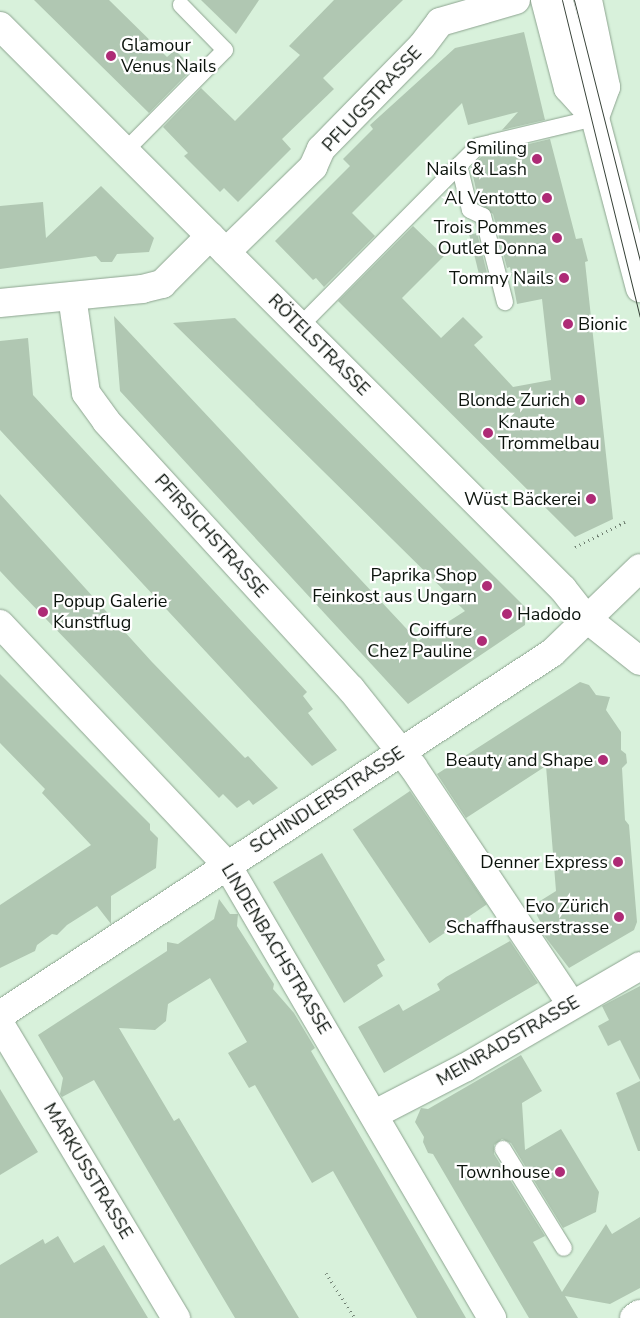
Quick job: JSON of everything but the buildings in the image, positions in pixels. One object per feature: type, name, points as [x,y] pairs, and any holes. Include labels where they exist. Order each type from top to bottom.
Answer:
[{"type":"street","name":"PFLUGSTRASSE","points":[[0,303],[142,289],[162,284],[218,244],[313,168],[321,150],[422,46],[440,22],[516,0]]},
{"type":"street","points":[[545,0],[568,88],[595,118],[640,288]]},
{"type":"street","points":[[588,0],[606,87],[595,118]]},
{"type":"street","name":"RÖTELSTRASSE","points":[[0,26],[563,589],[586,618],[640,660]]},
{"type":"street","name":"PFIRSICHSTRASSE","points":[[72,296],[86,393],[106,421],[351,689],[400,753],[516,918],[571,1004]]},
{"type":"street","name":"SCHINDLERSTRASSE","points":[[0,1015],[552,653],[586,618],[612,598],[640,568]]},
{"type":"street","name":"LINDENBACHSTRASSE","points":[[0,624],[227,865],[375,1114],[492,1318]]},
{"type":"street","name":"MEINRADSTRASSE","points":[[375,1114],[466,1066],[640,966]]},
{"type":"street","name":"MARKUSSTRASSE","points":[[0,1024],[176,1318]]},
{"type":"street","points":[[634,1318],[640,1314]]},
{"type":"lane","points":[[300,326],[478,146],[595,118],[565,0]]},
{"type":"lane","points":[[125,151],[225,50],[181,5]]},
{"type":"lane","points":[[460,165],[470,210],[483,216],[505,302]]},
{"type":"lane","points":[[504,1149],[564,1248]]},
{"type":"path","points":[[575,548],[625,522]]},
{"type":"path","points":[[326,1273],[355,1318]]},
{"type":"tram line","points":[[562,0],[640,317]]},
{"type":"tram line","points":[[574,0],[640,261]]},
{"type":"place","name":"Glamour Venus Nails","points":[[111,56]]},
{"type":"place","name":"Smiling Nails & Lash","points":[[537,159]]},
{"type":"place","name":"Al Ventotto","points":[[547,198]]},
{"type":"place","name":"Trois Pommes Outlet Donna","points":[[557,238]]},
{"type":"place","name":"Tommy Nails","points":[[564,278]]},
{"type":"place","name":"Bionic","points":[[568,324]]},
{"type":"place","name":"Blonde Zurich","points":[[580,400]]},
{"type":"place","name":"Knaute Trommelbau","points":[[488,433]]},
{"type":"place","name":"Wüst Bäckerei","points":[[591,499]]},
{"type":"place","name":"Paprika Shop Feinkost aus Ungarn","points":[[487,586]]},
{"type":"place","name":"Popup Galerie Kunstflug","points":[[43,612]]},
{"type":"place","name":"Hadodo","points":[[507,614]]},
{"type":"place","name":"Coiffure Chez Pauline","points":[[482,641]]},
{"type":"place","name":"Beauty and Shape","points":[[603,760]]},
{"type":"place","name":"Denner Express","points":[[618,862]]},
{"type":"place","name":"Evo Zürich Schaffhauserstrasse","points":[[619,917]]},
{"type":"place","name":"Townhouse","points":[[560,1172]]}]
